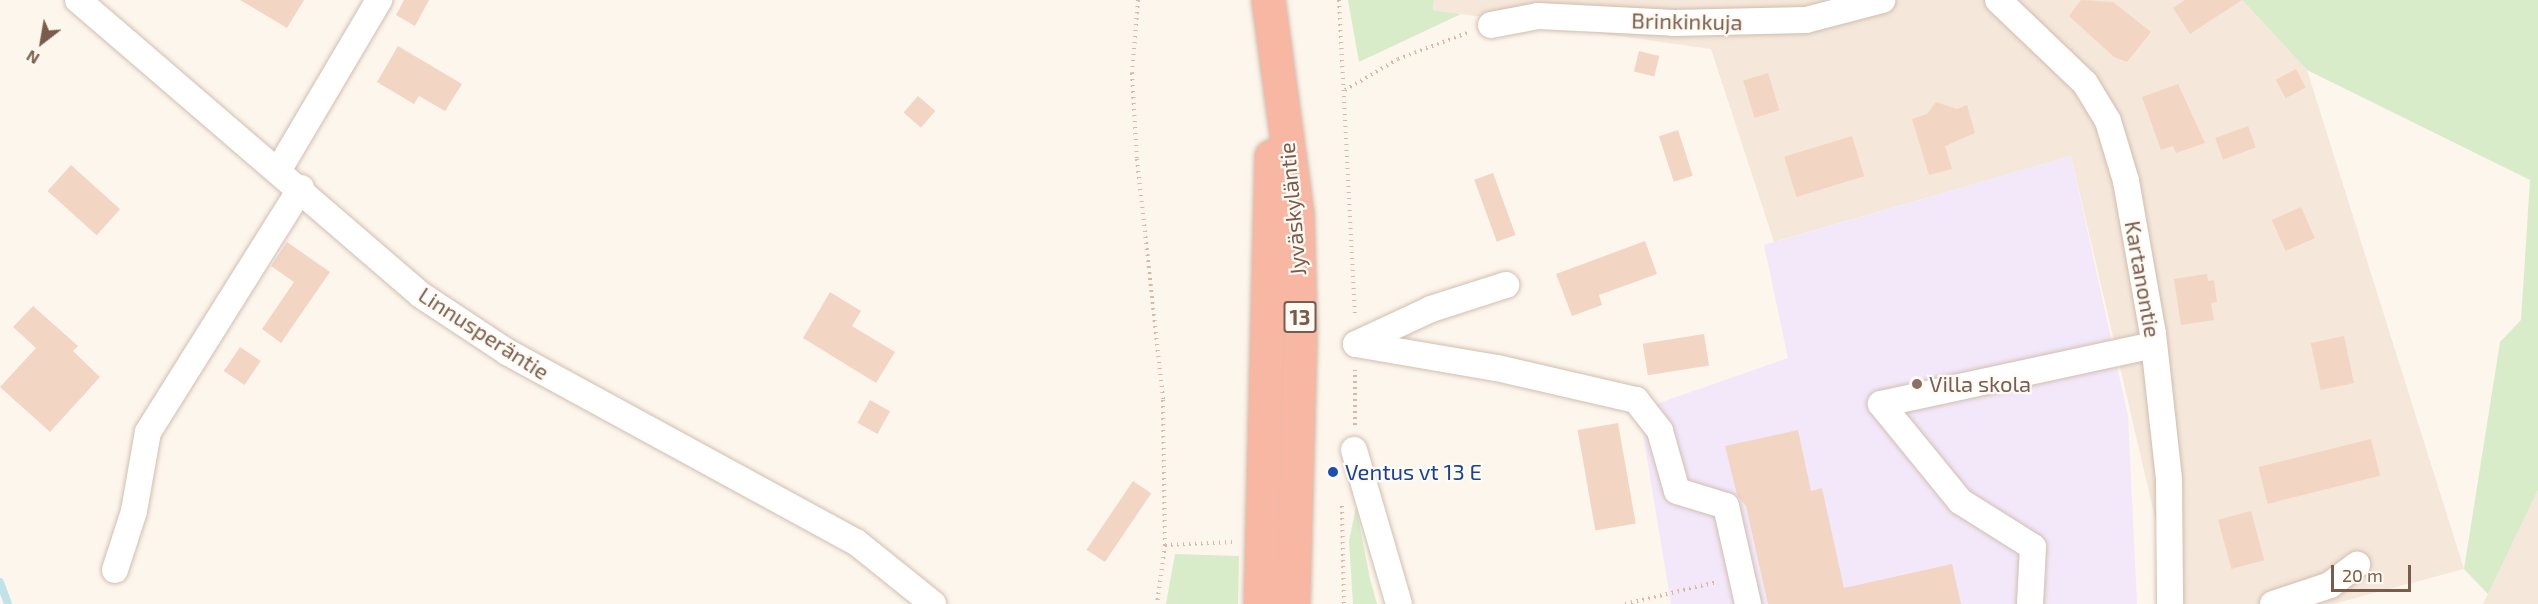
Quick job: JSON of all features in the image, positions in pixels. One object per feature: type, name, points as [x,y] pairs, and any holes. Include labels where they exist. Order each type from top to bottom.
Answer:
[{"type":"highway","name":"Jyväskyläntie","points":[[1260,604],[1263,540],[1270,16]]},
{"type":"highway","name":"Jyväskyläntie","points":[[1270,16],[1297,227],[1299,441],[1293,604]]},
{"type":"street","name":"Linnusperäntie","points":[[78,0],[450,314],[632,422],[856,542],[933,604]]},
{"type":"street","points":[[278,171],[379,0]]},
{"type":"street","name":"Brinkinkuja","points":[[1491,25],[1538,16],[1674,23],[1806,20],[1882,0]]},
{"type":"street","name":"Kartanontie","points":[[1998,0],[2085,83],[2108,121],[2126,181],[2154,345],[2169,480],[2169,604]]},
{"type":"street","points":[[115,570],[134,512],[148,432],[301,188]]},
{"type":"street","points":[[1356,344],[1431,309],[1506,285]]},
{"type":"street","points":[[1356,344],[1636,400],[1660,431],[1677,491],[1726,506],[1748,604]]},
{"type":"street","points":[[2030,604],[2033,547],[1960,501],[1881,404],[2154,345]]},
{"type":"street","points":[[1354,450],[1399,604]]},
{"type":"street","points":[[2273,604],[2330,585],[2357,565]]},
{"type":"path","points":[[1138,0],[1133,84],[1163,400],[1165,545],[1157,604]]},
{"type":"path","points":[[1339,0],[1356,344],[1354,450]]},
{"type":"path","points":[[1345,90],[1398,59],[1491,25]]},
{"type":"path","points":[[1344,604],[1340,550],[1345,494]]},
{"type":"path","points":[[1165,545],[1263,540]]},
{"type":"path","points":[[1625,604],[1741,576]]},
{"type":"shaded area","points":[[1434,0],[2242,0],[2307,70],[2464,569],[2333,604],[2175,604],[2071,156],[1774,242],[1711,49],[1433,10]]},
{"type":"shaded area","name":"Villa skola","points":[[2071,156],[2128,416],[2137,604],[1671,604],[1639,410],[1788,358],[1764,245]]},
{"type":"shaded area","points":[[2538,490],[2538,604],[2483,604]]},
{"type":"green space","points":[[1348,0],[1434,0],[1433,10],[1461,14],[1359,62]]},
{"type":"green space","points":[[2242,0],[2538,0],[2538,490],[2488,594],[2464,569],[2500,342],[2521,320],[2530,180],[2307,70]]},
{"type":"green space","points":[[1356,507],[1377,604],[1353,604],[1349,541]]},
{"type":"green space","points":[[1175,554],[1239,556],[1238,604],[1166,604]]},
{"type":"building","points":[[240,0],[304,0],[287,28]]},
{"type":"building","points":[[404,0],[429,0],[415,26],[396,15]]},
{"type":"building","points":[[2081,0],[2113,2],[2151,32],[2127,62],[2114,57],[2069,16]]},
{"type":"building","points":[[2185,0],[2242,0],[2190,34],[2173,8]]},
{"type":"building","points":[[398,46],[462,84],[445,111],[419,96],[414,104],[377,82]]},
{"type":"building","points":[[1639,51],[1659,56],[1654,76],[1634,71]]},
{"type":"building","points":[[2296,69],[2306,88],[2286,98],[2276,80]]},
{"type":"building","points":[[1768,73],[1779,110],[1755,118],[1743,81]]},
{"type":"building","points":[[2178,84],[2205,143],[2176,153],[2173,146],[2161,150],[2142,97]]},
{"type":"building","points":[[918,96],[935,111],[921,128],[904,113]]},
{"type":"building","points":[[1936,102],[1957,109],[1967,105],[1975,133],[1945,146],[1952,169],[1929,175],[1912,119],[1927,114]]},
{"type":"building","points":[[2248,126],[2256,148],[2223,160],[2215,138]]},
{"type":"building","points":[[1678,130],[1693,176],[1674,182],[1659,136]]},
{"type":"building","points":[[1852,136],[1864,176],[1796,197],[1784,157]]},
{"type":"building","points":[[71,165],[120,209],[97,235],[48,191]]},
{"type":"building","points":[[1493,173],[1516,235],[1497,242],[1474,180]]},
{"type":"building","points":[[2301,207],[2315,238],[2286,251],[2272,220]]},
{"type":"building","points":[[1645,241],[1657,274],[1599,295],[1602,305],[1572,316],[1556,274]]},
{"type":"building","points":[[287,242],[330,272],[281,343],[262,329],[294,282],[271,266]]},
{"type":"building","points":[[2207,274],[2208,281],[2214,280],[2217,302],[2211,303],[2214,320],[2181,325],[2174,279]]},
{"type":"building","points":[[830,292],[861,311],[852,326],[895,352],[876,383],[803,338]]},
{"type":"building","points":[[33,306],[78,346],[73,351],[100,377],[50,432],[0,387],[36,348],[13,327]]},
{"type":"building","points":[[1704,334],[1709,366],[1648,375],[1643,344]]},
{"type":"building","points":[[2344,336],[2354,383],[2321,390],[2311,343]]},
{"type":"building","points":[[240,347],[261,361],[245,385],[224,371]]},
{"type":"building","points":[[870,400],[890,411],[878,434],[857,423]]},
{"type":"building","points":[[1618,423],[1636,523],[1595,531],[1578,430]]},
{"type":"building","points":[[1798,430],[1811,491],[1822,488],[1844,588],[1952,564],[1961,604],[1768,604],[1746,506],[1737,495],[1725,446]]},
{"type":"building","points":[[2371,439],[2380,476],[2268,504],[2258,467]]},
{"type":"building","points":[[1133,481],[1151,493],[1105,562],[1087,550]]},
{"type":"building","points":[[2251,511],[2264,560],[2231,569],[2218,520]]},
{"type":"waterway","points":[[0,582],[8,604]]},
{"type":"place","name":"Villa skola","points":[[1917,384]]},
{"type":"place","name":"Ventus vt 13 E","points":[[1333,472]]}]
